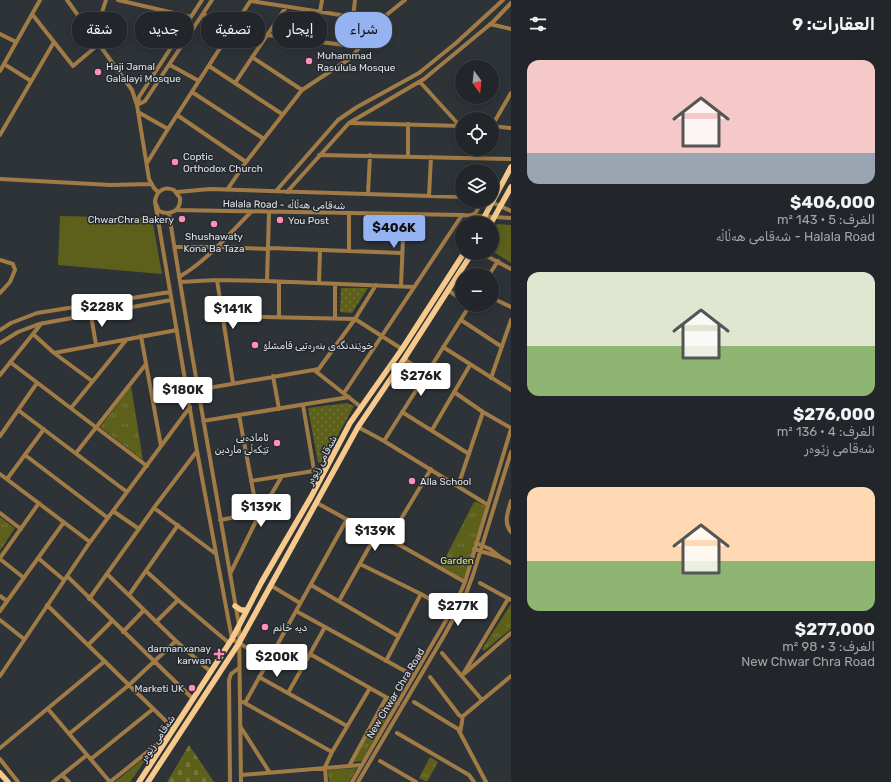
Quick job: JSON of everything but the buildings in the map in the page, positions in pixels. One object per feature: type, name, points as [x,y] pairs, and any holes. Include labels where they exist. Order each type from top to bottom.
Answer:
[{"type":"main road","points":[[499,188],[511,167]]},
{"type":"main road","points":[[496,216],[508,196],[511,187]]},
{"type":"main road","points":[[484,216],[488,208]]},
{"type":"main road","name":"شەقامی زێوەر","points":[[139,782],[230,641],[350,423],[402,349],[459,260]]},
{"type":"main road","name":"شەقامی زێوەر","points":[[147,782],[238,643],[358,427],[467,260]]},
{"type":"main road","points":[[235,606],[241,610],[247,610]]},
{"type":"main road","points":[[144,774],[147,782]]},
{"type":"street","points":[[0,71],[40,0]]},
{"type":"street","points":[[67,0],[76,12]]},
{"type":"street","points":[[102,12],[106,0]]},
{"type":"street","points":[[118,0],[170,12]]},
{"type":"street","points":[[193,14],[202,0]]},
{"type":"street","points":[[204,12],[212,0]]},
{"type":"street","points":[[244,12],[251,1],[320,12],[322,0]]},
{"type":"street","points":[[354,12],[356,0]]},
{"type":"street","points":[[390,12],[405,0]]},
{"type":"street","points":[[276,191],[338,120],[357,107],[419,73],[456,44],[503,0]]},
{"type":"street","points":[[287,192],[349,123],[420,82],[460,50],[511,4]]},
{"type":"street","points":[[235,83],[286,7]]},
{"type":"street","points":[[32,14],[73,66],[94,48]]},
{"type":"street","points":[[137,105],[145,101],[201,17]]},
{"type":"street","points":[[490,24],[511,29]]},
{"type":"street","points":[[0,34],[16,42]]},
{"type":"street","points":[[267,35],[335,44]]},
{"type":"street","points":[[0,135],[54,42]]},
{"type":"street","points":[[456,44],[460,50]]},
{"type":"street","points":[[102,48],[132,90],[137,105],[151,184],[158,192]]},
{"type":"street","points":[[137,105],[139,97],[171,48]]},
{"type":"street","points":[[147,164],[177,114],[220,48]]},
{"type":"street","points":[[226,190],[282,114],[302,90],[352,57],[358,48]]},
{"type":"street","points":[[169,51],[177,55]]},
{"type":"street","points":[[252,57],[302,90]]},
{"type":"street","points":[[4,64],[31,81]]},
{"type":"street","points":[[170,65],[199,81]]},
{"type":"street","points":[[209,66],[282,114]]},
{"type":"street","points":[[420,82],[455,120]]},
{"type":"street","points":[[192,92],[264,138]]},
{"type":"street","points":[[499,114],[511,93]]},
{"type":"street","points":[[138,112],[168,129]]},
{"type":"street","points":[[177,114],[246,162]]},
{"type":"street","points":[[349,123],[455,126]]},
{"type":"street","points":[[408,124],[408,156]]},
{"type":"street","points":[[499,127],[511,128]]},
{"type":"street","points":[[319,155],[511,159]]},
{"type":"street","points":[[368,194],[370,155]]},
{"type":"street","points":[[429,196],[431,157]]},
{"type":"street","points":[[0,179],[111,184],[151,184]]},
{"type":"street","points":[[155,202],[159,211],[169,214],[177,210],[181,201],[177,192],[168,188],[158,192]]},
{"type":"street","name":"Halala Road - شەقامی هەڵاڵە","points":[[177,192],[226,190],[455,197]]},
{"type":"street","points":[[158,192],[155,202],[230,641]]},
{"type":"street","points":[[501,207],[511,211]]},
{"type":"street","points":[[471,216],[475,214],[478,208]]},
{"type":"street","name":"Halala Road - شەقامی هەڵاڵە","points":[[177,210],[471,216]]},
{"type":"street","points":[[180,280],[217,247],[251,212]]},
{"type":"street","points":[[267,281],[269,212]]},
{"type":"street","points":[[169,214],[197,390],[238,625],[241,782]]},
{"type":"street","points":[[349,214],[349,251]]},
{"type":"street","points":[[401,286],[404,214]]},
{"type":"street","points":[[344,393],[462,215]]},
{"type":"street","name":"Halala Road - شەقامی هەڵاڵە","points":[[499,217],[511,218]]},
{"type":"street","points":[[175,247],[269,248],[402,253]]},
{"type":"street","points":[[319,283],[320,251]]},
{"type":"street","points":[[0,260],[13,264],[15,270],[10,282],[0,293]]},
{"type":"street","points":[[494,268],[498,261],[511,269]]},
{"type":"street","points":[[180,280],[267,281],[414,287]]},
{"type":"street","points":[[217,280],[233,383]]},
{"type":"street","points":[[279,282],[279,317]]},
{"type":"street","points":[[334,317],[335,284]]},
{"type":"street","points":[[197,390],[273,376],[316,370],[355,319],[376,285]]},
{"type":"street","points":[[448,290],[455,295]]},
{"type":"street","points":[[0,329],[37,313],[170,292]]},
{"type":"street","points":[[0,343],[18,332],[42,324],[171,300]]},
{"type":"street","points":[[499,301],[511,307]]},
{"type":"street","points":[[384,441],[466,312]]},
{"type":"street","points":[[91,315],[96,345]]},
{"type":"street","points":[[222,316],[334,317],[355,319],[402,349]]},
{"type":"street","points":[[461,320],[502,347]]},
{"type":"street","points":[[491,378],[511,320]]},
{"type":"street","points":[[0,375],[42,324]]},
{"type":"street","points":[[54,353],[177,330]]},
{"type":"street","points":[[33,334],[54,353],[92,381]]},
{"type":"street","points":[[141,336],[161,446]]},
{"type":"street","points":[[71,408],[128,339]]},
{"type":"street","points":[[180,345],[190,343]]},
{"type":"street","points":[[443,347],[511,390]]},
{"type":"street","points":[[404,359],[426,374]]},
{"type":"street","points":[[10,362],[147,466]]},
{"type":"street","points":[[76,453],[146,364]]},
{"type":"street","points":[[432,430],[470,365]]},
{"type":"street","points":[[316,370],[361,407]]},
{"type":"street","points":[[273,376],[280,409]]},
{"type":"street","points":[[0,436],[37,383]]},
{"type":"street","points":[[454,392],[511,429]]},
{"type":"street","points":[[203,421],[349,397]]},
{"type":"street","points":[[303,405],[314,470]]},
{"type":"street","points":[[0,676],[90,542],[190,407]]},
{"type":"street","points":[[18,410],[127,492]]},
{"type":"street","points":[[402,412],[469,454]]},
{"type":"street","points":[[458,486],[483,412]]},
{"type":"street","points":[[239,415],[257,515]]},
{"type":"street","points":[[358,427],[431,469],[488,505]]},
{"type":"street","points":[[7,479],[44,429]]},
{"type":"street","name":"New Chwar Chra Road","points":[[352,782],[452,612],[465,582],[511,429]]},
{"type":"street","points":[[89,599],[197,451]]},
{"type":"street","name":"New Chwar Chra Road","points":[[358,782],[455,615],[470,582],[511,452]]},
{"type":"street","points":[[25,455],[108,518]]},
{"type":"street","points":[[251,481],[326,468]]},
{"type":"street","points":[[389,539],[431,469]]},
{"type":"street","points":[[0,474],[90,542]]},
{"type":"street","points":[[230,574],[257,515],[282,476]]},
{"type":"street","points":[[511,501],[506,519],[506,525],[511,532]]},
{"type":"street","points":[[24,578],[0,558],[39,503]]},
{"type":"street","points":[[317,503],[389,539],[465,582]]},
{"type":"street","points":[[154,508],[178,524],[216,554]]},
{"type":"street","points":[[113,511],[139,530]]},
{"type":"street","points":[[0,513],[21,529]]},
{"type":"street","points":[[220,520],[257,515]]},
{"type":"street","points":[[245,703],[347,519]]},
{"type":"street","points":[[0,611],[64,522]]},
{"type":"street","points":[[129,595],[178,524]]},
{"type":"street","points":[[339,601],[377,533]]},
{"type":"street","points":[[476,542],[490,549],[511,563]]},
{"type":"street","points":[[474,549],[500,556]]},
{"type":"street","points":[[38,558],[66,578],[193,699]]},
{"type":"street","points":[[360,564],[421,594],[452,612]]},
{"type":"street","points":[[146,570],[178,600],[230,641],[238,643],[268,660]]},
{"type":"street","points":[[107,574],[176,641],[211,672]]},
{"type":"street","points":[[462,676],[510,599],[480,583]]},
{"type":"street","points":[[270,585],[300,603]]},
{"type":"street","points":[[311,585],[398,636]]},
{"type":"street","points":[[386,661],[421,594]]},
{"type":"street","points":[[0,596],[7,602]]},
{"type":"street","points":[[224,600],[234,598]]},
{"type":"street","points":[[156,622],[178,600]]},
{"type":"street","points":[[47,605],[129,685],[173,731],[110,782],[48,709]]},
{"type":"street","points":[[123,632],[144,610]]},
{"type":"street","points":[[296,611],[414,676]]},
{"type":"street","points":[[0,620],[24,639]]},
{"type":"street","points":[[88,645],[112,621]]},
{"type":"street","points":[[288,693],[324,627]]},
{"type":"street","points":[[462,676],[511,633]]},
{"type":"street","points":[[69,734],[129,685],[176,641]]},
{"type":"street","points":[[442,653],[482,700]]},
{"type":"street","points":[[310,654],[398,704]]},
{"type":"street","points":[[0,748],[105,662]]},
{"type":"street","points":[[230,782],[230,680],[231,674],[239,668]]},
{"type":"street","points":[[460,733],[463,716],[511,676]]},
{"type":"street","points":[[259,677],[347,726]]},
{"type":"street","points":[[430,677],[459,715],[463,716]]},
{"type":"street","points":[[326,782],[326,768],[332,752],[370,688]]},
{"type":"street","points":[[349,766],[385,700],[388,698]]},
{"type":"street","points":[[239,700],[332,752]]},
{"type":"street","points":[[414,702],[458,729],[486,782]]},
{"type":"street","points":[[90,760],[153,709]]},
{"type":"street","points":[[240,725],[270,773]]},
{"type":"street","points":[[397,733],[469,775],[474,782]]},
{"type":"street","points":[[53,782],[87,755]]},
{"type":"street","points":[[0,759],[18,782]]},
{"type":"street","points":[[380,761],[416,782]]},
{"type":"street","points":[[241,775],[361,765]]},
{"type":"street","points":[[4,777],[10,772]]},
{"type":"street","points":[[62,775],[69,782]]},
{"type":"green space","points":[[60,216],[152,218],[162,274],[58,265]]},
{"type":"green space","points":[[499,224],[511,225],[511,263],[499,255]]},
{"type":"green space","points":[[341,288],[368,288],[352,313],[340,312]]},
{"type":"green space","points":[[131,386],[143,460],[100,427]]},
{"type":"green space","points":[[347,403],[354,406],[322,464],[318,462],[308,408]]},
{"type":"green space","name":"Garden","points":[[474,502],[487,507],[464,579],[441,566]]},
{"type":"green space","points":[[0,517],[15,528],[0,551]]},
{"type":"green space","points":[[511,604],[511,629],[484,651],[482,649]]},
{"type":"green space","points":[[387,701],[394,705],[362,761],[353,762]]},
{"type":"green space","points":[[189,745],[214,782],[167,782]]},
{"type":"green space","points":[[151,752],[130,782],[115,782]]},
{"type":"green space","points":[[430,757],[438,762],[427,782],[419,778]]},
{"type":"green space","points":[[357,768],[349,782],[329,782],[329,770]]},
{"type":"place","name":"Muhammad Rasulula Mosque","points":[[309,61]]},
{"type":"place","name":"Haji Jamal Galalayi Mosque","points":[[98,72]]},
{"type":"place","name":"Coptic Orthodox Church","points":[[175,162]]},
{"type":"place","name":"ChwarChra Bakery","points":[[182,219]]},
{"type":"place","name":"You Post","points":[[280,220]]},
{"type":"place","name":"Shushawaty Kona Ba Taza","points":[[214,224]]},
{"type":"place","name":"خوێندنگەی بنەرەتیی قامشلۆ","points":[[255,345]]},
{"type":"place","name":"ئامادەیی تێکەڵی ماردین","points":[[277,443]]},
{"type":"place","name":"Alla School","points":[[412,481]]},
{"type":"place","name":"دیە خانم","points":[[265,627]]},
{"type":"place","name":"darmanxanay karwan","points":[[219,654]]},
{"type":"place","name":"Marketi UK","points":[[192,688]]}]
